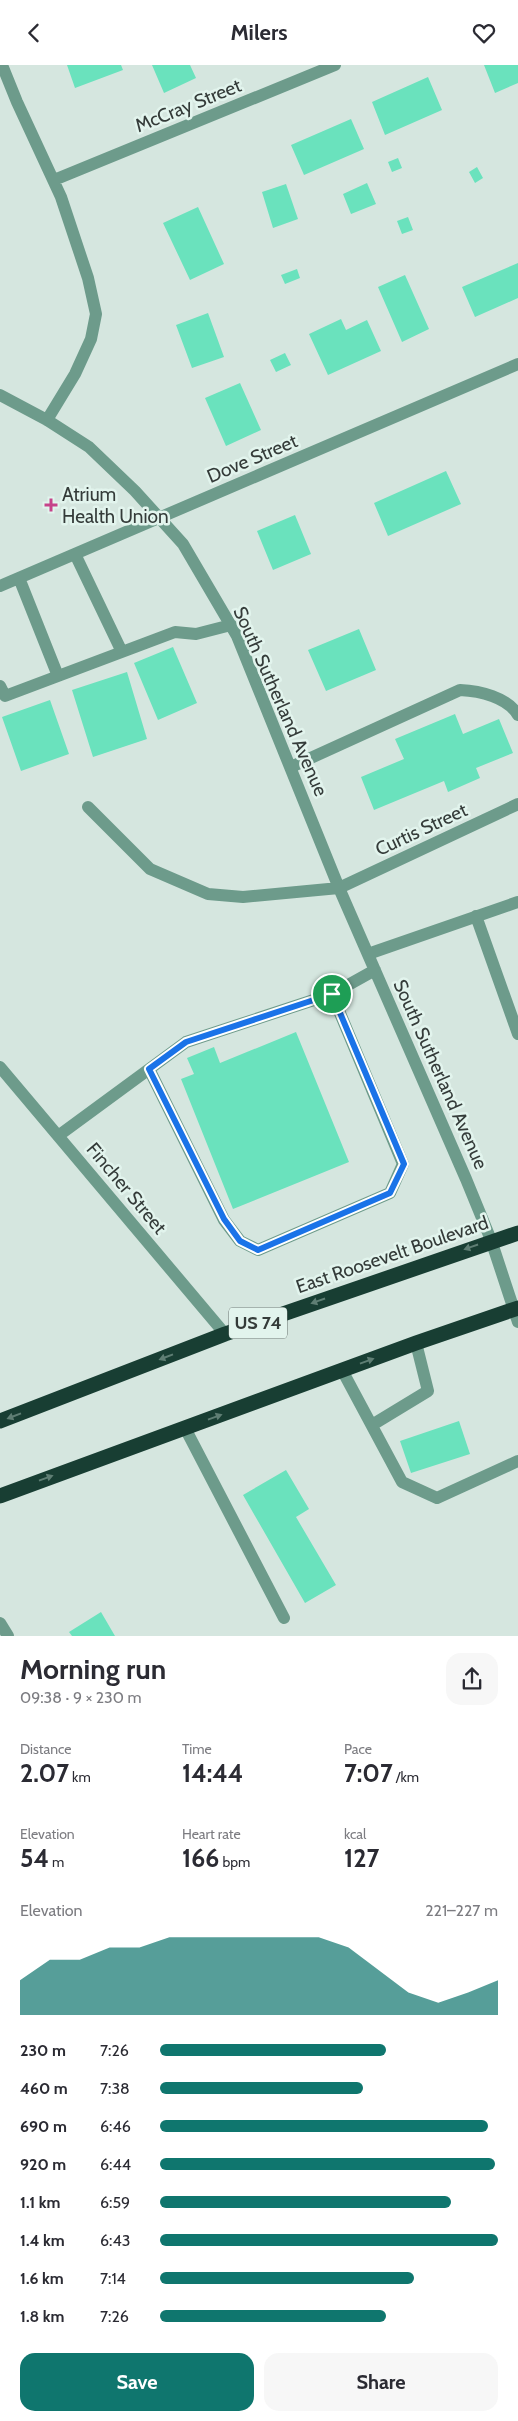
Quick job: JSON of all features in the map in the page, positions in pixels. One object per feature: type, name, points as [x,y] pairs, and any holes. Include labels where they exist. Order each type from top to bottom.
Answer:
[{"type":"highway","name":"East Roosevelt Boulevard","points":[[0,1421],[225,1334],[491,1240],[518,1233]]},
{"type":"highway","points":[[0,1496],[416,1343],[517,1314]]},
{"type":"street","points":[[2,65],[62,197],[88,278],[96,314],[91,339],[75,374],[47,420]]},
{"type":"street","name":"McCray Street","points":[[54,180],[336,65]]},
{"type":"street","name":"Dove Street","points":[[0,586],[518,364]]},
{"type":"street","name":"South Sutherland Avenue","points":[[0,395],[47,420],[89,447],[135,491],[158,519],[183,544],[231,625],[291,767],[339,888],[466,1179],[491,1240],[517,1314]]},
{"type":"street","points":[[76,554],[121,650]]},
{"type":"street","points":[[19,578],[58,676]]},
{"type":"street","points":[[0,686],[5,696],[121,650],[174,632],[196,634],[231,625]]},
{"type":"street","points":[[291,767],[460,690],[476,691],[497,699],[511,706],[518,715]]},
{"type":"street","name":"Curtis Street","points":[[88,807],[150,869],[208,894],[243,897],[339,888],[518,804]]},
{"type":"street","points":[[368,954],[518,901]]},
{"type":"street","points":[[476,916],[518,1034]]},
{"type":"street","points":[[58,1136],[186,1042],[332,994],[375,970]]},
{"type":"street","points":[[149,1069],[224,1219],[240,1241],[258,1250],[390,1193],[404,1164],[332,994]]},
{"type":"street","name":"Fincher Street","points":[[0,1067],[225,1334]]},
{"type":"street","points":[[372,1425],[428,1391],[416,1343]]},
{"type":"street","points":[[342,1370],[402,1482],[437,1498],[518,1461]]},
{"type":"street","points":[[185,1428],[284,1619]]},
{"type":"street","points":[[0,1623],[8,1636]]},
{"type":"building","points":[[67,65],[121,65],[123,70],[75,88]]},
{"type":"building","points":[[152,65],[190,65],[196,78],[164,93]]},
{"type":"building","points":[[484,65],[518,65],[518,83],[495,93]]},
{"type":"building","points":[[428,77],[442,110],[385,135],[372,102]]},
{"type":"building","points":[[351,119],[364,149],[304,175],[291,145]]},
{"type":"building","points":[[398,158],[402,168],[392,172],[388,162]]},
{"type":"building","points":[[477,167],[483,178],[475,183],[469,172]]},
{"type":"building","points":[[367,183],[376,204],[351,214],[343,194]]},
{"type":"building","points":[[286,184],[298,219],[273,228],[262,192]]},
{"type":"building","points":[[198,207],[224,264],[190,280],[163,223]]},
{"type":"building","points":[[408,217],[413,230],[402,234],[397,221]]},
{"type":"building","points":[[518,263],[518,298],[475,317],[462,287]]},
{"type":"building","points":[[297,269],[300,278],[285,284],[281,275]]},
{"type":"building","points":[[405,275],[429,329],[402,342],[378,287]]},
{"type":"building","points":[[208,313],[224,357],[192,368],[176,325]]},
{"type":"building","points":[[341,319],[346,330],[367,320],[381,351],[328,375],[309,334]]},
{"type":"building","points":[[285,353],[291,365],[276,372],[270,360]]},
{"type":"building","points":[[240,383],[261,430],[226,446],[205,398]]},
{"type":"building","points":[[446,471],[461,504],[388,536],[374,503]]},
{"type":"building","points":[[295,515],[311,554],[273,570],[257,531]]},
{"type":"building","points":[[359,629],[376,670],[326,691],[308,650]]},
{"type":"building","points":[[173,647],[197,703],[158,720],[134,663]]},
{"type":"building","points":[[127,672],[147,739],[93,757],[72,690]]},
{"type":"building","points":[[50,700],[69,754],[21,771],[2,717]]},
{"type":"building","points":[[455,714],[463,734],[499,719],[513,753],[476,768],[480,778],[448,792],[444,781],[374,810],[361,777],[404,759],[395,739]]},
{"type":"building","points":[[296,1032],[349,1162],[233,1209],[181,1079],[194,1074],[187,1058],[214,1047],[220,1063]]},
{"type":"building","points":[[459,1421],[470,1454],[411,1473],[400,1441]]},
{"type":"building","points":[[286,1470],[309,1509],[296,1517],[336,1585],[305,1603],[243,1495]]},
{"type":"building","points":[[101,1612],[115,1636],[72,1636],[69,1632]]},
{"type":"place","name":"Atrium Health Union","points":[[51,505]]},
{"type":"route","points":[[332,994],[404,1164],[390,1193],[258,1250],[240,1241],[224,1219],[149,1069],[186,1042],[332,994]]}]
